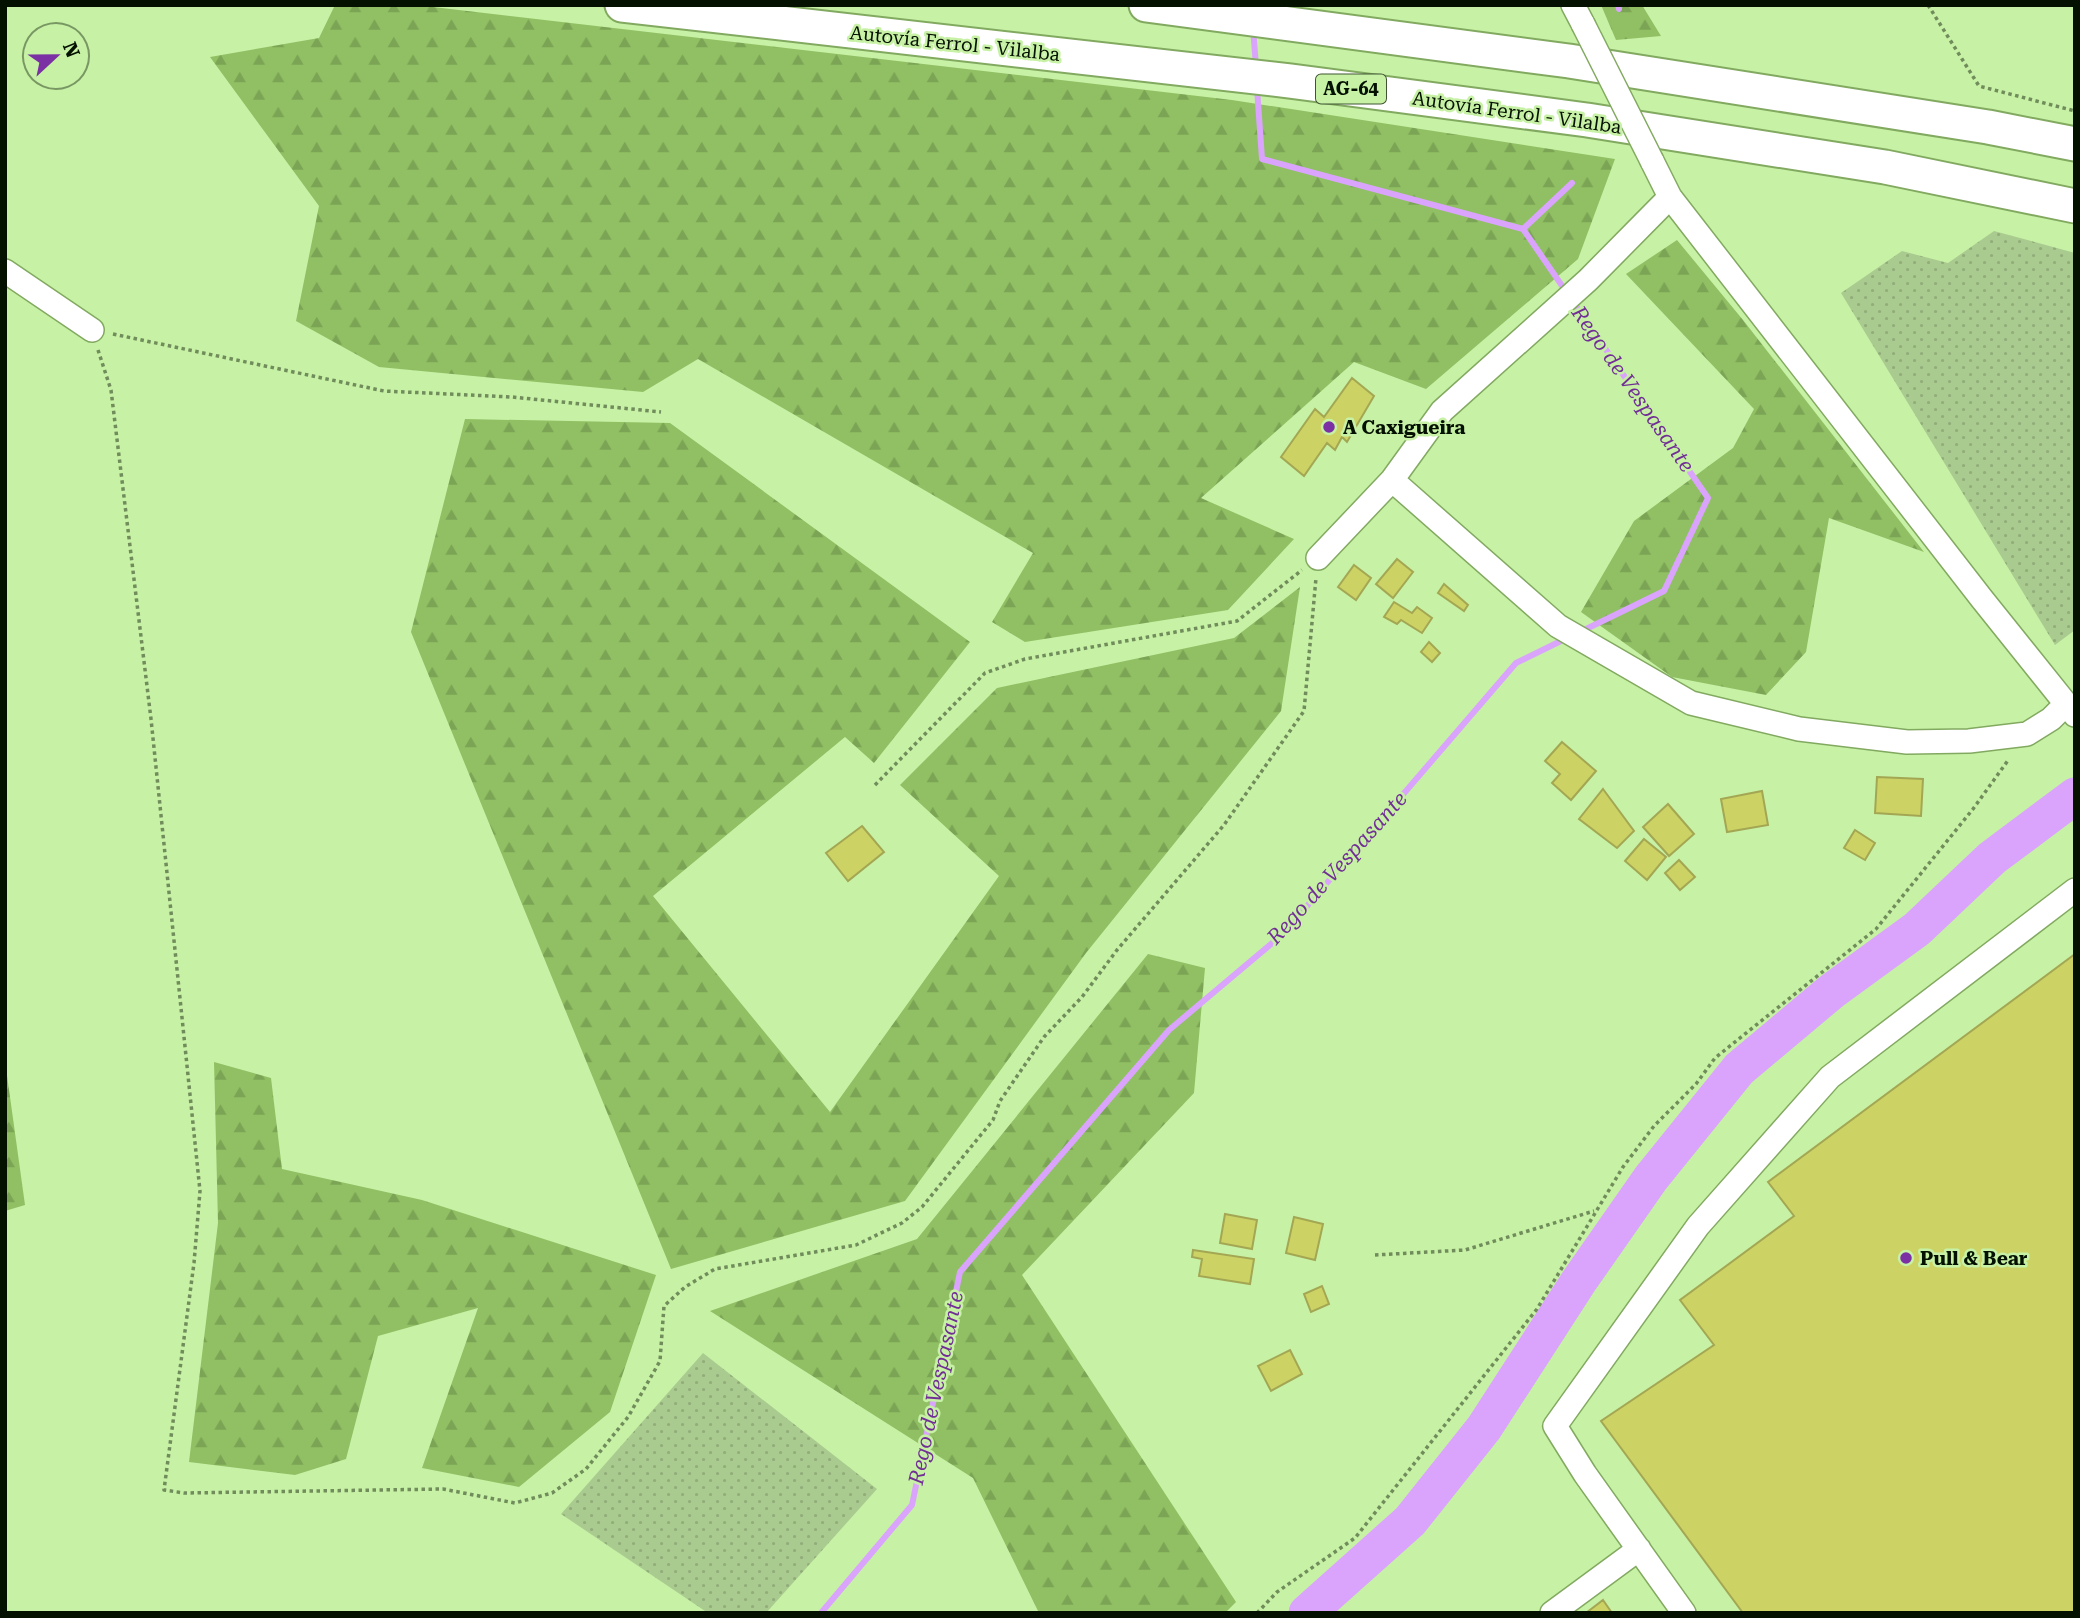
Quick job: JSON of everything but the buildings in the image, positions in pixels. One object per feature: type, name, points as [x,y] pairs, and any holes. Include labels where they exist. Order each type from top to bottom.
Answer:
[{"type":"highway","name":"Autovía Ferrol - Vilalba","points":[[622,5],[1290,81],[1587,120],[1885,167],[2075,206]]},
{"type":"highway","points":[[1146,5],[1569,61],[1988,127],[2075,144]]},
{"type":"street","points":[[1392,480],[1558,626],[1691,703],[1799,729],[1907,742],[1969,741],[2027,734],[2070,710],[1670,197],[1578,15]]},
{"type":"street","points":[[1318,558],[1392,480],[1442,411],[1596,272],[1670,197]]},
{"type":"street","points":[[5,271],[92,330]]},
{"type":"street","points":[[1684,1613],[1585,1474],[1555,1426],[1698,1226],[1830,1077],[2075,890]]},
{"type":"street","points":[[1552,1613],[1639,1549]]},
{"type":"path","points":[[1928,5],[1979,86],[2075,111]]},
{"type":"path","points":[[662,412],[512,397],[384,391],[92,330],[111,390],[151,719],[200,1191],[194,1263],[164,1490],[184,1493],[443,1489],[515,1503],[552,1493],[586,1469],[628,1417],[660,1361],[664,1306],[685,1287],[715,1269],[856,1245],[902,1223],[922,1207],[993,1120],[1000,1101],[1044,1037],[1083,998],[1117,950],[1224,825],[1304,711],[1318,558]]},
{"type":"path","points":[[875,785],[985,673],[1025,659],[1237,621],[1318,558]]},
{"type":"path","points":[[1257,1613],[1278,1592],[1355,1538],[1536,1309],[1623,1167],[1654,1126],[1696,1084],[1714,1058],[1876,929],[1972,809],[2027,734]]},
{"type":"path","points":[[1375,1255],[1465,1250],[1596,1211]]},
{"type":"green space","points":[[335,5],[416,5],[1232,100],[1615,159],[1578,259],[1426,389],[1354,362],[1201,498],[1294,539],[1228,610],[1025,642],[992,622],[1033,553],[698,359],[643,392],[379,367],[296,321],[319,206],[210,57],[319,38]]},
{"type":"green space","points":[[1601,5],[1642,5],[1661,36],[1616,40]]},
{"type":"green space","points":[[1994,231],[2075,253],[2075,630],[2055,645],[1841,293],[1902,251],[1948,263]]},
{"type":"green space","points":[[1677,240],[1924,552],[1829,518],[1806,652],[1766,695],[1672,677],[1581,612],[1634,521],[1733,448],[1754,409],[1626,274]]},
{"type":"green space","points":[[465,419],[670,423],[970,642],[874,763],[845,737],[653,896],[830,1112],[999,876],[900,785],[997,688],[1234,638],[1300,587],[1281,711],[1086,953],[905,1201],[671,1269],[411,632]]},
{"type":"green space","points":[[1148,954],[1205,968],[1194,1093],[1022,1275],[1236,1602],[1225,1613],[1039,1613],[973,1478],[710,1311],[917,1239]]},
{"type":"green space","points":[[5,1061],[25,1205],[5,1211]]},
{"type":"green space","points":[[214,1062],[271,1078],[282,1169],[422,1200],[656,1275],[610,1412],[519,1487],[422,1468],[478,1308],[378,1336],[346,1459],[295,1475],[189,1462],[218,1223]]},
{"type":"green space","points":[[703,1353],[877,1489],[766,1613],[708,1613],[561,1514]]},
{"type":"waterway","name":"Rego de Vespasante","points":[[1618,5],[1619,9]]},
{"type":"waterway","points":[[1253,28],[1256,66]]},
{"type":"waterway","points":[[1257,88],[1262,159],[1523,229]]},
{"type":"waterway","name":"Rego de Vespasante","points":[[1572,183],[1523,229],[1708,498],[1664,591],[1580,632]]},
{"type":"waterway","name":"Rego de Vespasante","points":[[821,1613],[912,1505],[960,1272],[1169,1030],[1283,934],[1516,663],[1567,638]]},
{"type":"waterway","points":[[1307,1613],[1410,1521],[1484,1428],[1579,1281],[1651,1178],[1739,1069],[1832,991],[1917,929],[1992,858],[2075,796]]},
{"type":"place","name":"A Caxigueira","points":[[1329,427]]},
{"type":"place","name":"Pull & Bear","points":[[1906,1258]]}]
